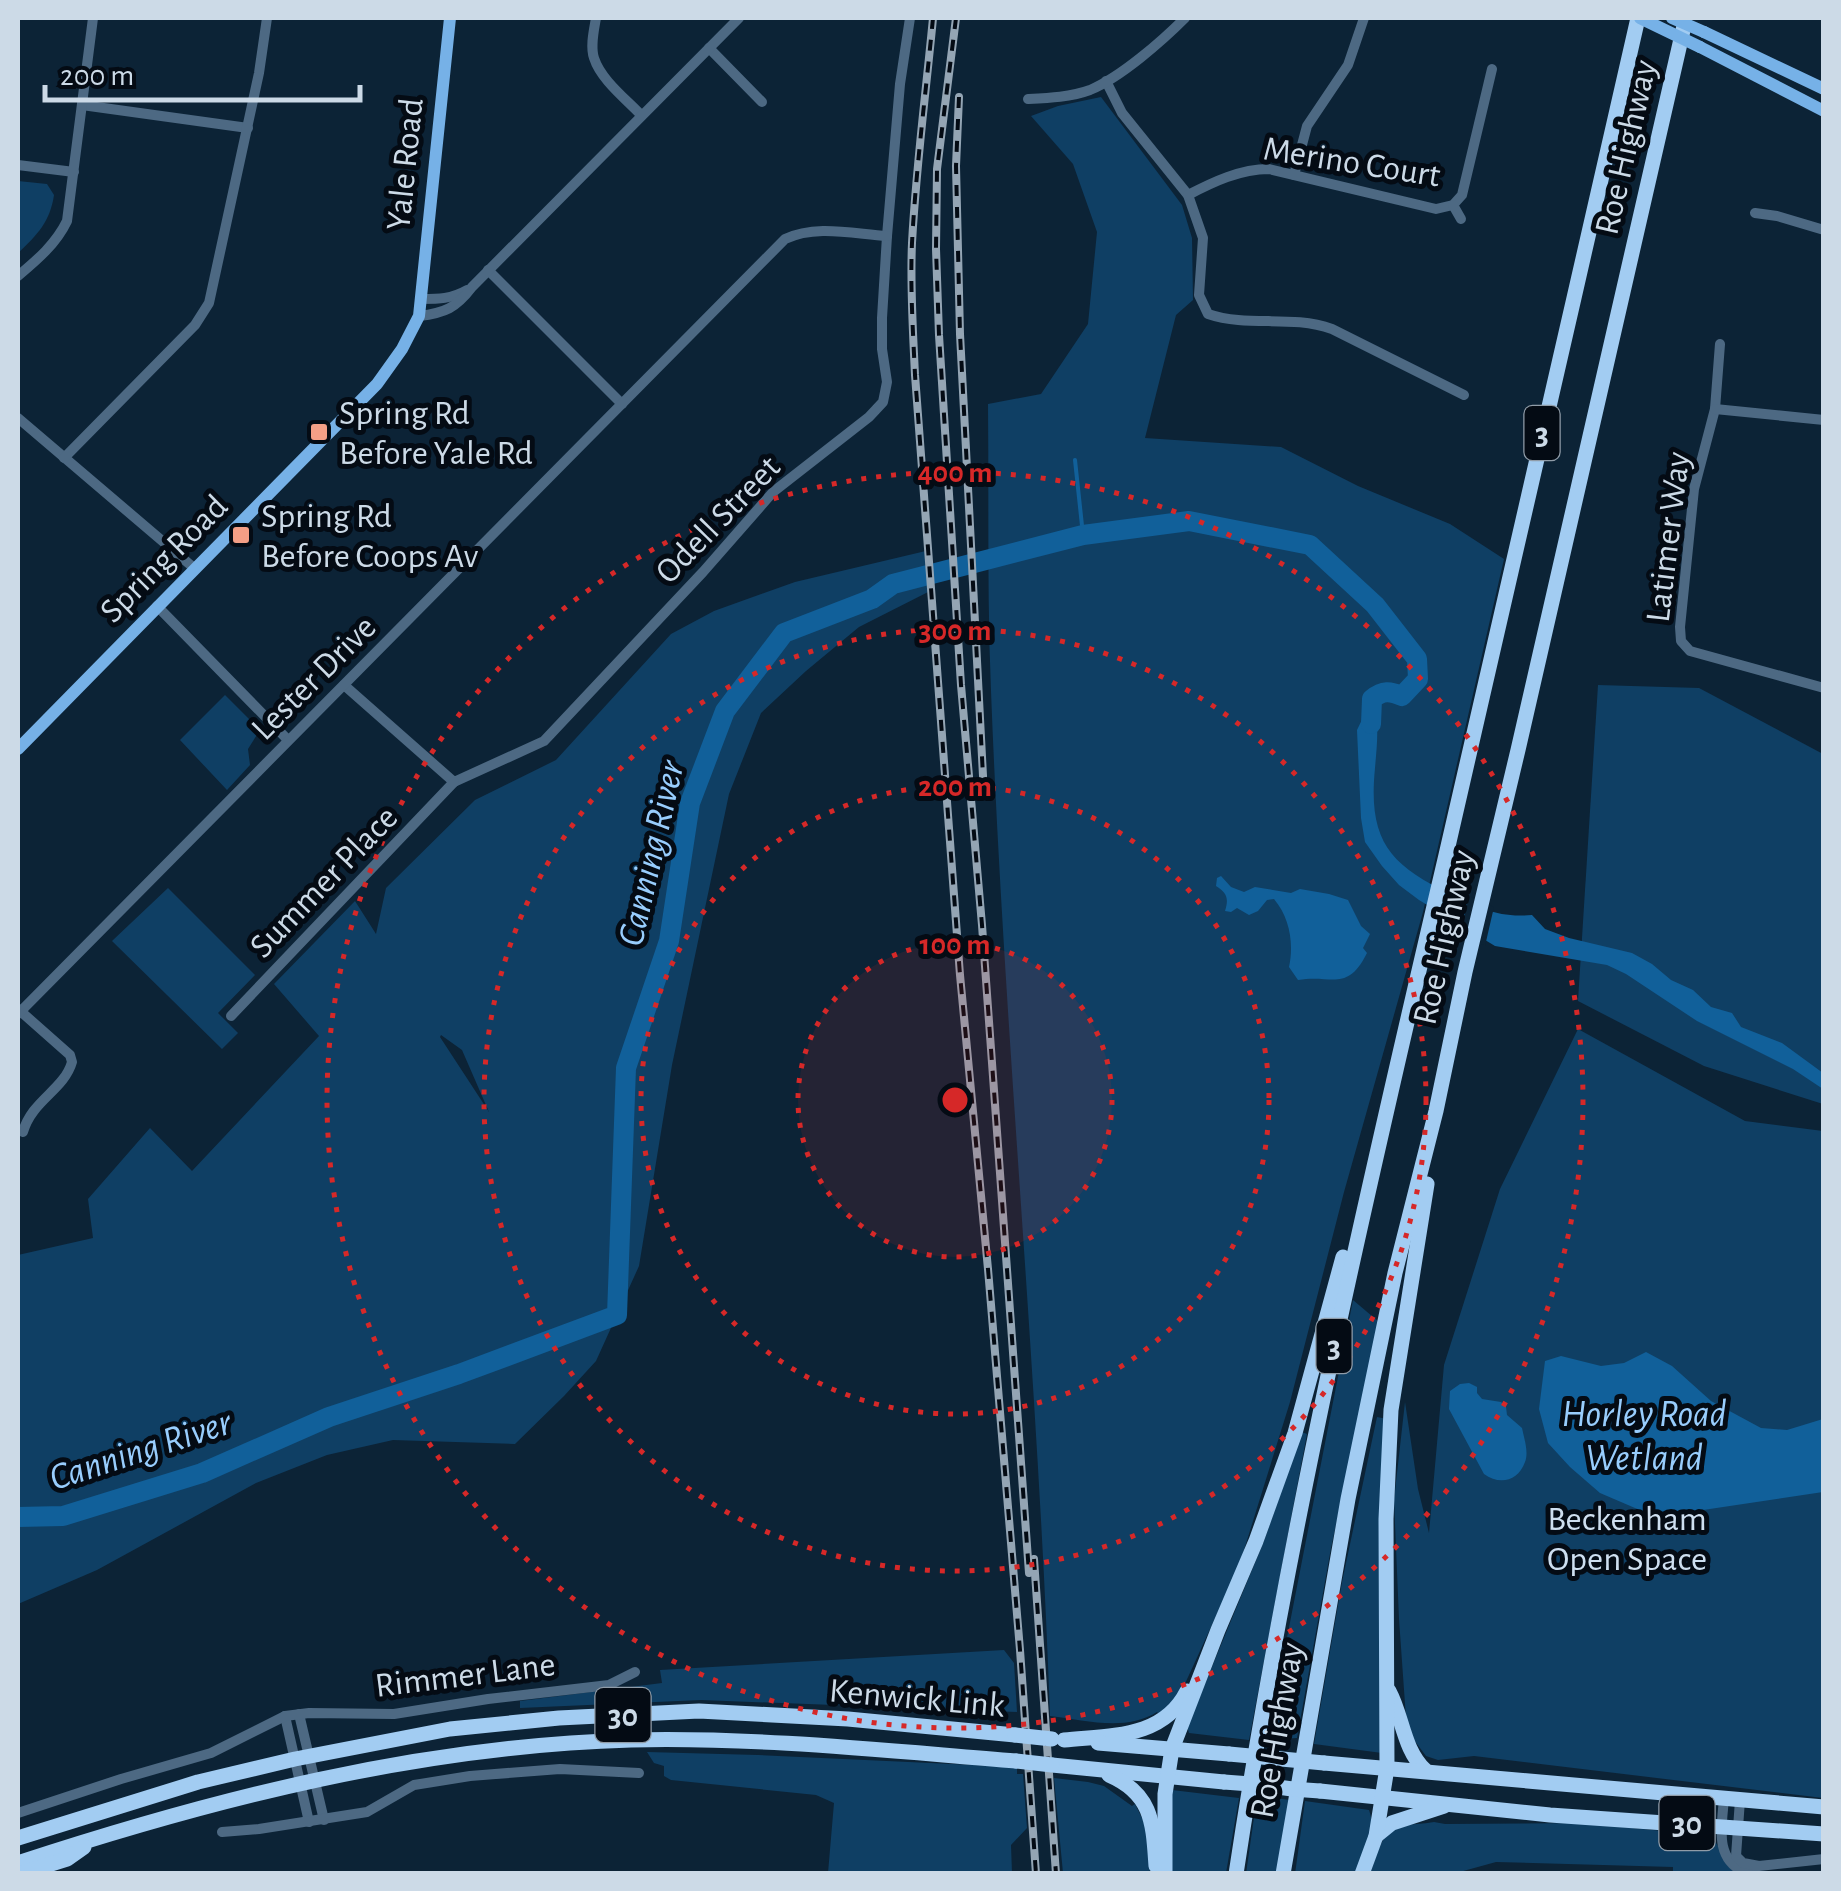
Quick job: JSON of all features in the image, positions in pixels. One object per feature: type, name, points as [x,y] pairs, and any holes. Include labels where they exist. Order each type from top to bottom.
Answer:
[{"type":"highway","name":"Roe Highway","points":[[1236,1874],[1284,1597],[1386,1104],[1639,18]]},
{"type":"highway","name":"Roe Highway","points":[[1283,1874],[1348,1500],[1395,1273],[1436,1111],[1686,18]]},
{"type":"highway","points":[[1165,1874],[1166,1776],[1172,1749],[1256,1541],[1295,1432],[1386,1104]]},
{"type":"highway","points":[[1362,1874],[1376,1836],[1388,1768],[1386,1519],[1391,1410],[1433,1153],[1436,1111]]},
{"type":"highway","points":[[1058,1740],[1133,1733],[1160,1723],[1182,1702],[1218,1630]]},
{"type":"highway","points":[[1388,1687],[1410,1753],[1425,1770]]},
{"type":"highway","name":"Kenwick Link","points":[[18,1838],[198,1782],[450,1729],[558,1718],[698,1711],[848,1719],[1824,1807]]},
{"type":"highway","name":"Kenwick Link","points":[[18,1863],[104,1834],[307,1782],[414,1761],[628,1740],[703,1740],[1016,1762],[1550,1815],[1824,1834]]},
{"type":"highway","points":[[1096,1769],[1126,1782],[1143,1801],[1153,1826],[1156,1874]]},
{"type":"highway","points":[[1376,1836],[1392,1823],[1448,1805]]},
{"type":"highway","points":[[18,1874],[67,1858],[104,1834]]},
{"type":"main road","name":"Yale Road","points":[[418,316],[450,18]]},
{"type":"main road","points":[[1639,18],[1824,112]]},
{"type":"main road","points":[[1672,18],[1824,89]]},
{"type":"main road","name":"Spring Road","points":[[18,749],[376,384],[406,343],[418,316]]},
{"type":"street","points":[[18,276],[62,232],[70,210],[93,18]]},
{"type":"street","points":[[64,458],[205,312],[248,128],[267,18]]},
{"type":"street","points":[[596,18],[594,58],[602,73],[641,115]]},
{"type":"street","points":[[418,316],[444,312],[461,301],[739,18]]},
{"type":"street","name":"Odell Street","points":[[454,782],[544,741],[704,572],[773,492],[883,402],[886,382],[882,318],[900,84],[910,18]]},
{"type":"street","points":[[1028,99],[1089,90],[1159,42],[1185,18]]},
{"type":"street","points":[[1294,174],[1307,126],[1348,65],[1364,18]]},
{"type":"street","points":[[708,48],[762,102]]},
{"type":"street","name":"Merino Court","points":[[1188,195],[1248,170],[1269,169],[1436,209],[1453,205],[1462,195],[1492,70]]},
{"type":"street","points":[[1106,81],[1122,113],[1188,195],[1203,238],[1199,296],[1208,314],[1226,320],[1315,323],[1464,395]]},
{"type":"street","points":[[82,105],[248,128]]},
{"type":"street","points":[[18,165],[74,172]]},
{"type":"street","name":"Merino Court","points":[[1453,205],[1461,218]]},
{"type":"street","points":[[1755,213],[1824,230]]},
{"type":"street","name":"Lester Drive","points":[[19,1011],[785,239],[798,232],[814,231],[888,236]]},
{"type":"street","points":[[488,270],[622,404]]},
{"type":"street","points":[[421,299],[455,296],[472,286]]},
{"type":"street","name":"Latimer Way","points":[[1720,344],[1715,409],[1694,489],[1681,642],[1690,651],[1824,688]]},
{"type":"street","name":"Latimer Way","points":[[1715,409],[1824,420]]},
{"type":"street","points":[[18,418],[194,568]]},
{"type":"street","points":[[156,606],[288,740]]},
{"type":"street","points":[[344,685],[454,782]]},
{"type":"street","name":"Summer Place","points":[[231,1016],[454,782]]},
{"type":"street","points":[[19,1011],[70,1054],[72,1062],[66,1076],[34,1109],[23,1132]]},
{"type":"street","name":"Rimmer Lane","points":[[18,1813],[211,1753],[286,1716],[384,1715],[609,1684],[635,1672]]},
{"type":"street","points":[[299,1714],[309,1822]]},
{"type":"street","points":[[286,1716],[302,1758]]},
{"type":"street","points":[[222,1832],[367,1812],[414,1785],[470,1776],[560,1769],[639,1772]]},
{"type":"street","points":[[307,1782],[324,1820]]},
{"type":"street","points":[[1732,1799],[1730,1826],[1736,1856],[1742,1863],[1759,1866],[1824,1860]]},
{"type":"green space","points":[[1101,97],[1182,205],[1192,238],[1193,300],[1176,315],[1145,438],[1281,447],[1358,486],[1450,524],[1504,559],[1423,912],[1290,1402],[1239,1566],[1183,1688],[1161,1716],[1157,1712],[1118,1723],[1050,1716],[1038,1460],[997,819],[989,583],[988,404],[1041,394],[1088,324],[1097,232],[1073,164],[1031,116]]},
{"type":"green space","points":[[18,181],[47,184],[54,195],[42,227],[18,253]]},
{"type":"green space","points":[[930,550],[934,589],[859,627],[761,713],[729,794],[672,1065],[639,1266],[596,1361],[515,1444],[393,1440],[327,1455],[256,1483],[97,1570],[18,1604],[18,1255],[93,1238],[88,1199],[150,1128],[192,1171],[319,1036],[274,984],[355,901],[376,934],[386,888],[475,800],[556,760],[671,634],[714,611],[795,582]],"holes":[[[441,1035],[462,1050],[489,1112]]]},
{"type":"green space","points":[[1598,685],[1699,688],[1823,754],[1823,1104],[1704,1066],[1578,1001]]},
{"type":"green space","points":[[225,695],[260,730],[248,749],[250,765],[227,790],[180,740]]},
{"type":"green space","points":[[168,888],[255,975],[218,1013],[238,1033],[222,1049],[112,941]]},
{"type":"green space","name":"Beckenham Open Space","points":[[1578,1029],[1745,1121],[1823,1131],[1823,1798],[1474,1756],[1438,1760],[1426,1756],[1414,1740],[1406,1718],[1394,1500],[1405,1402],[1429,1533],[1444,1365],[1500,1189]]},
{"type":"green space","points":[[1353,1300],[1379,1322],[1331,1548],[1297,1738],[1267,1740]]},
{"type":"green space","points":[[1377,1417],[1387,1419],[1382,1753],[1314,1744],[1342,1582]]},
{"type":"green space","points":[[1302,1432],[1307,1434],[1249,1740],[1189,1733],[1187,1727],[1264,1541]]},
{"type":"green space","points":[[1004,1650],[1014,1663],[1017,1712],[701,1700],[520,1708],[520,1701],[662,1683],[660,1670]]},
{"type":"green space","points":[[647,1752],[1017,1767],[1017,1774],[1023,1774],[1027,1828],[1011,1845],[1012,1873],[828,1873],[834,1803],[816,1795],[671,1780],[664,1776],[664,1766],[654,1763]]},
{"type":"green space","points":[[1054,1778],[1104,1786],[1132,1806],[1135,1804],[1148,1830],[1150,1873],[1063,1873]]},
{"type":"green space","points":[[1172,1790],[1239,1798],[1226,1873],[1169,1874]]},
{"type":"green space","points":[[1257,1796],[1290,1800],[1277,1873],[1246,1874]]},
{"type":"green space","points":[[1305,1801],[1369,1810],[1371,1834],[1358,1873],[1295,1874]]},
{"type":"green space","points":[[1434,1822],[1580,1823],[1704,1835],[1716,1843],[1736,1873],[1673,1873],[1673,1867],[1496,1862],[1456,1873],[1370,1874],[1380,1845],[1394,1828]]},
{"type":"water","points":[[1372,699],[1377,733],[1375,814],[1379,831],[1397,860],[1429,883],[1481,908],[1509,915],[1532,915],[1545,929],[1632,953],[1693,990],[1711,1007],[1732,1013],[1741,1027],[1782,1043],[1823,1073],[1823,1089],[1793,1069],[1697,1021],[1626,974],[1607,965],[1495,946],[1399,885],[1365,842],[1361,818],[1357,730]]},
{"type":"water","points":[[1221,876],[1231,887],[1244,892],[1255,887],[1291,893],[1300,889],[1348,900],[1361,926],[1370,934],[1363,948],[1367,953],[1345,978],[1298,980],[1289,967],[1291,940],[1287,923],[1274,899],[1249,915],[1237,908],[1225,911],[1226,896],[1216,886]]},
{"type":"water","name":"Horley Road Wetland","points":[[1646,1352],[1672,1366],[1711,1401],[1761,1428],[1787,1430],[1823,1419],[1823,1492],[1683,1513],[1649,1514],[1600,1493],[1548,1443],[1539,1409],[1545,1361],[1561,1356],[1601,1366],[1624,1363]]},
{"type":"water","points":[[1469,1383],[1477,1387],[1482,1399],[1501,1402],[1507,1415],[1522,1428],[1526,1458],[1518,1474],[1508,1480],[1484,1474],[1449,1409],[1450,1391]]},
{"type":"pier","points":[[1469,896],[1494,907],[1485,946],[1461,931]]},
{"type":"waterway","points":[[1075,460],[1083,535]]},
{"type":"waterway","name":"Canning River","points":[[18,1517],[63,1516],[202,1473],[329,1417],[617,1315],[626,1068],[669,941],[690,803],[725,711],[784,633],[872,599],[893,584],[1083,535],[1189,521],[1310,545],[1375,605],[1417,659],[1418,679],[1402,696],[1387,692],[1372,699],[1371,724]]},
{"type":"railway","points":[[933,18],[912,243],[915,375],[960,975],[988,1269],[1036,1874]]},
{"type":"railway","points":[[956,18],[937,169],[939,335],[961,685],[1029,1573]]},
{"type":"railway","points":[[959,97],[956,166],[960,334],[983,776]]},
{"type":"railway","points":[[1034,1559],[1056,1874]]},
{"type":"place","name":"Spring Rd Before Yale Rd","points":[[319,432]]},
{"type":"place","name":"Spring Rd Before Coops Av","points":[[241,535]]}]
